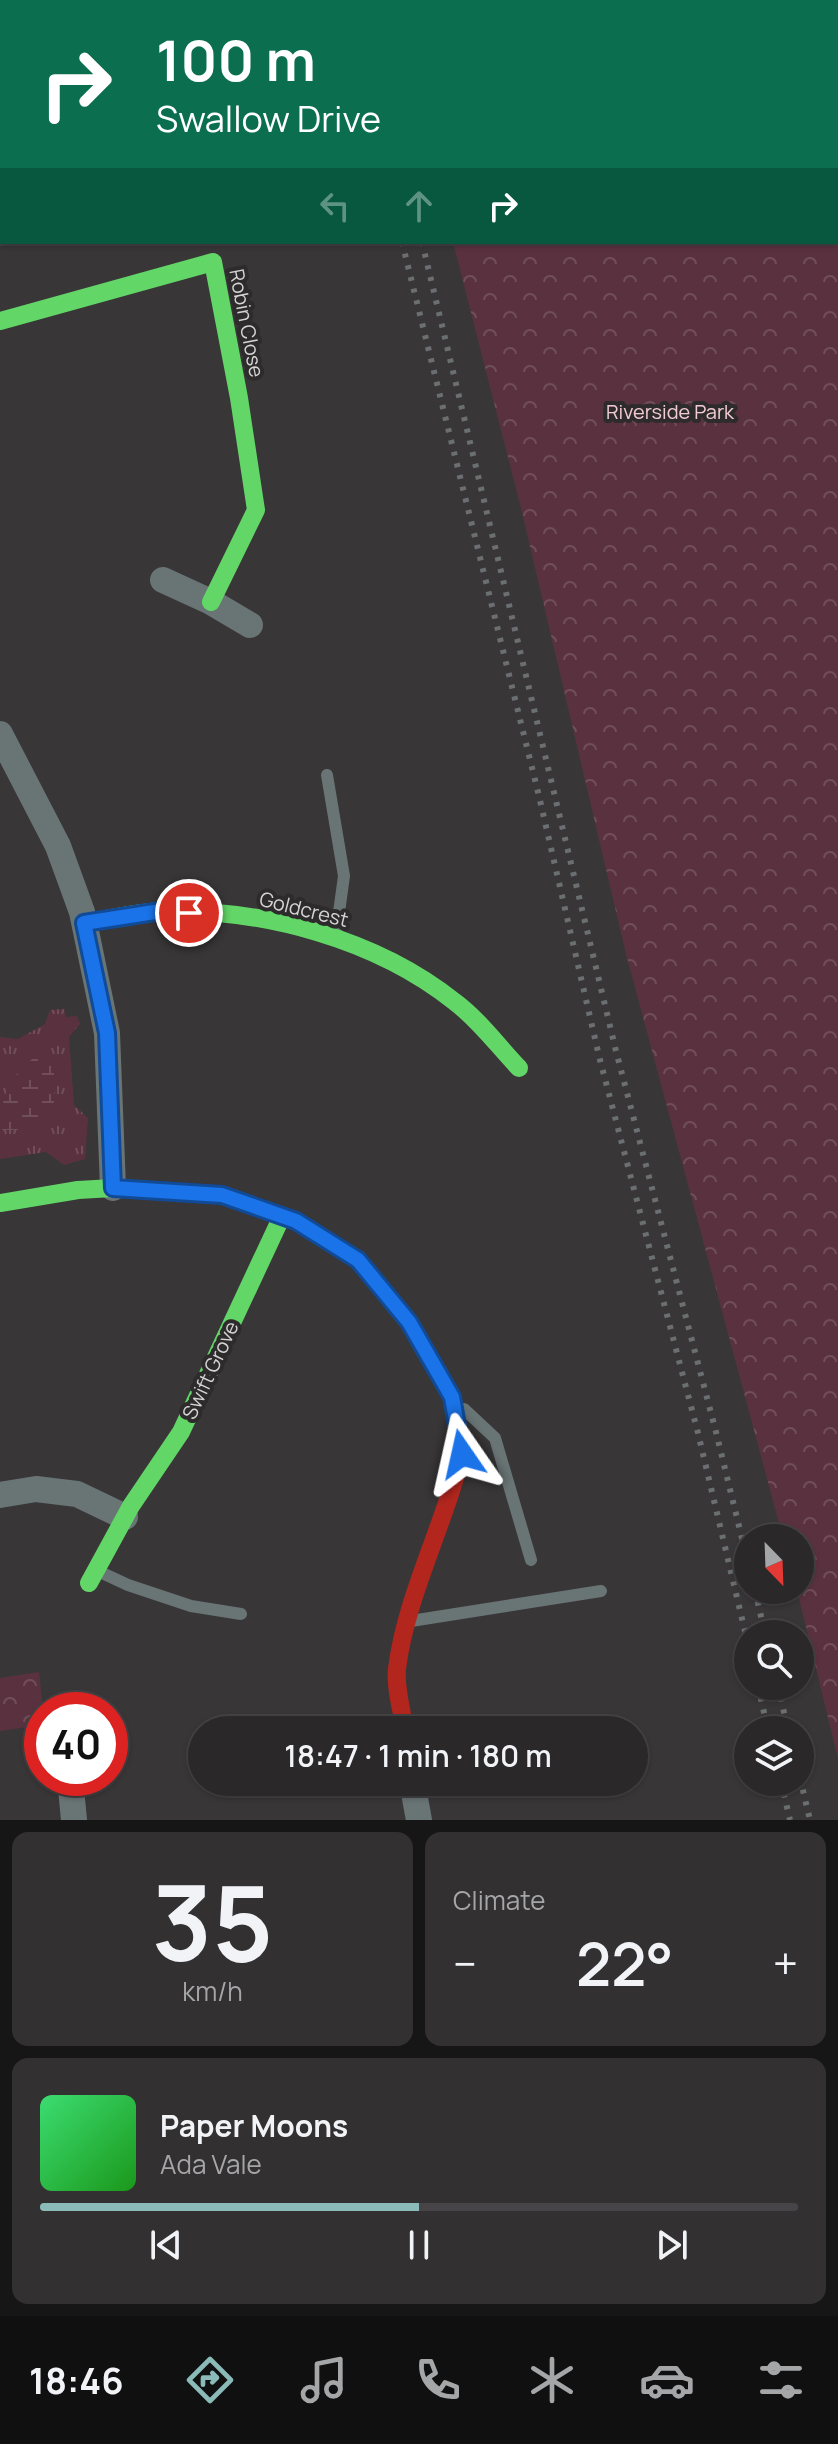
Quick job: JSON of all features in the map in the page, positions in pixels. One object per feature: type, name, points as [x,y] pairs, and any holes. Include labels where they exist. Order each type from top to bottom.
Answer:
[{"type":"street","name":"Robin Close","points":[[0,321],[213,262],[256,510],[211,602]]},
{"type":"street","points":[[163,580],[211,602],[250,625]]},
{"type":"street","points":[[0,734],[58,846],[84,923],[107,1033],[113,1188]]},
{"type":"street","name":"Goldcrest","points":[[84,923],[161,911],[243,916],[336,937],[414,972],[458,1004],[519,1068]]},
{"type":"street","points":[[0,1203],[78,1190],[113,1188],[222,1195],[296,1221],[358,1260],[409,1322],[452,1397],[462,1454],[408,1621],[397,1671],[403,1716]]},
{"type":"street","name":"Swift Grove","points":[[92,1577],[125,1517],[181,1432],[282,1216]]},
{"type":"street","points":[[0,1495],[36,1489],[77,1494],[125,1517]]},
{"type":"street","points":[[72,1796],[74,1820]]},
{"type":"street","points":[[415,1796],[419,1820]]},
{"type":"lane","points":[[327,775],[344,876],[336,937]]},
{"type":"lane","points":[[452,1397],[495,1438],[531,1560]]},
{"type":"lane","points":[[92,1577],[128,1585],[191,1606],[241,1614]]},
{"type":"lane","points":[[408,1621],[601,1591]]},
{"type":"green space","name":"Riverside Park","points":[[454,244],[838,244],[838,1759],[814,1660],[814,1620],[804,1620],[800,1604],[814,1604],[814,1524],[779,1524],[626,954],[521,508]]},
{"type":"green space","points":[[64,1009],[66,1017],[77,1016],[80,1024],[69,1037],[74,1105],[88,1118],[85,1159],[64,1165],[46,1152],[0,1159],[0,1037],[18,1039],[45,1024],[50,1010]]},
{"type":"green space","points":[[40,1053],[54,1066],[54,1102],[42,1126],[1,1130],[3,1105],[9,1086]]},
{"type":"green space","points":[[39,1672],[41,1692],[24,1692],[24,1728],[0,1731],[0,1678]]},
{"type":"railway","points":[[402,244],[539,796],[599,1056],[698,1433],[742,1620]]},
{"type":"railway","points":[[422,244],[616,1051],[738,1524]]},
{"type":"railway","points":[[758,1604],[762,1620]]},
{"type":"railway","points":[[761,1700],[765,1716]]},
{"type":"railway","points":[[781,1700],[785,1716]]},
{"type":"railway","points":[[784,1796],[790,1820]]},
{"type":"railway","points":[[804,1796],[810,1820]]},
{"type":"traffic: fast","points":[[0,321],[213,262],[256,510],[211,602]]},
{"type":"traffic: fast","points":[[84,923],[163,911],[201,912],[279,922],[317,932],[355,945],[424,980],[472,1017],[519,1068]]},
{"type":"traffic: fast","points":[[0,1203],[78,1190],[113,1188],[222,1195],[296,1221],[358,1260],[409,1322],[452,1397],[462,1454],[458,1468]]},
{"type":"traffic: fast","points":[[89,1583],[131,1506],[181,1432],[282,1216]]},
{"type":"traffic: jam","points":[[402,1716],[397,1676],[401,1644],[458,1468]]},
{"type":"route","points":[[189,913],[161,911],[84,923],[107,1033],[113,1188],[222,1195],[296,1221],[358,1260],[409,1322],[452,1397],[462,1454]]}]
